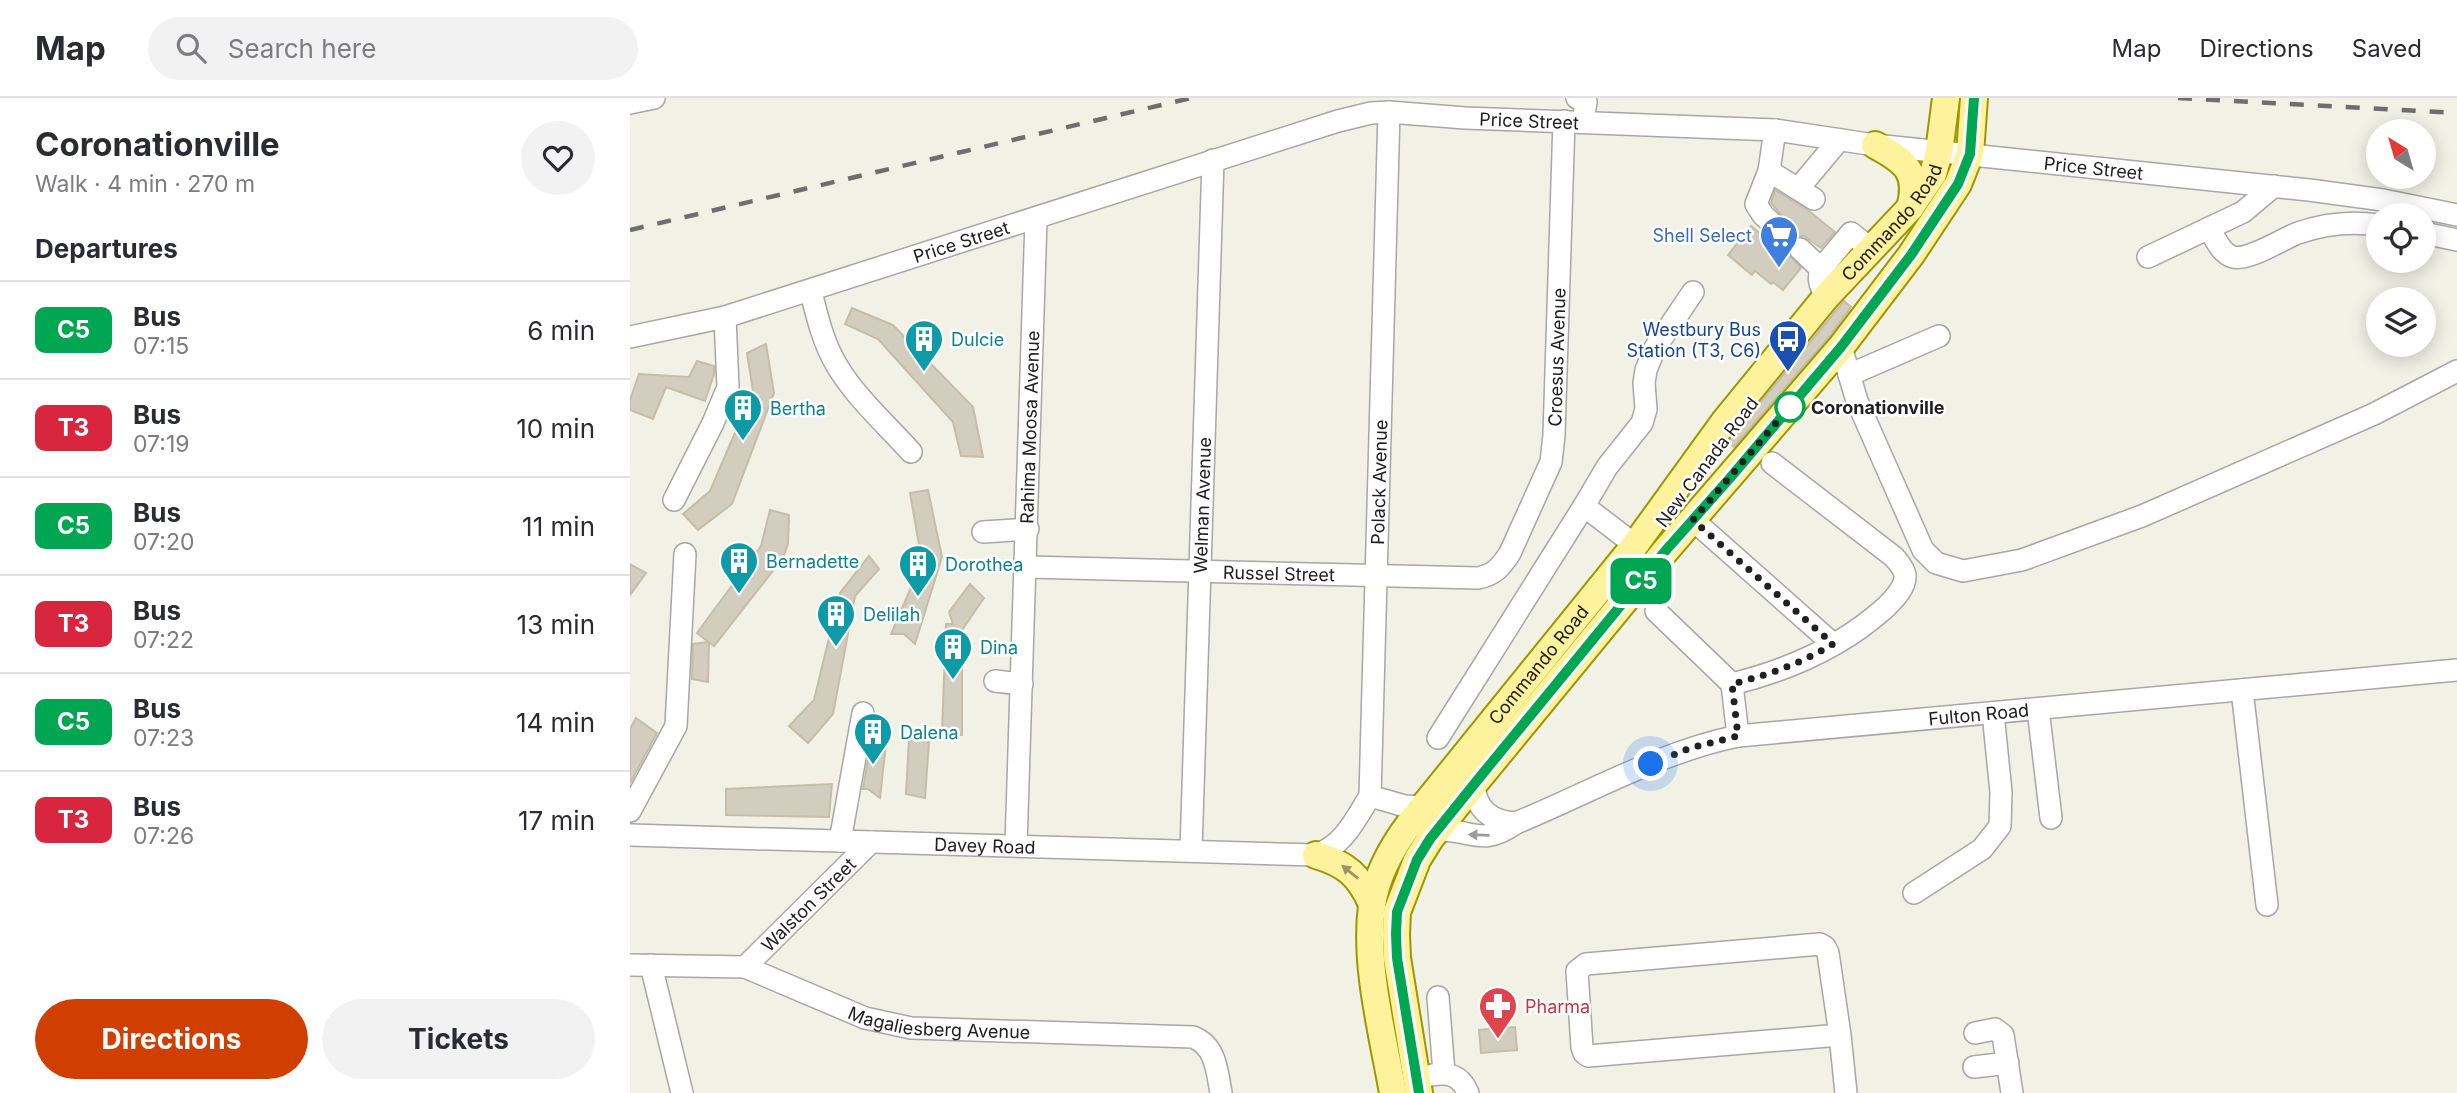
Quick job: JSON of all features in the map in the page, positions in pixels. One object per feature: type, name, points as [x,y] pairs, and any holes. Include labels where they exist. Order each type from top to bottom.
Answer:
[{"type":"main road","points":[[1954,153],[1959,99]]},
{"type":"main road","points":[[1875,145],[1899,160],[1911,174],[1914,192],[1910,208]]},
{"type":"main road","name":"Commando Road","points":[[1393,1093],[1372,963],[1370,926],[1372,904],[1379,880],[1393,849],[1410,823],[1635,545],[1724,422],[1826,298],[1910,208],[1933,174],[1954,153]]},
{"type":"main road","name":"Commando Road","points":[[1412,1089],[1397,958],[1397,912],[1417,860],[1474,784],[1667,549],[1841,347],[1911,255],[1958,184],[1954,153]]},
{"type":"main road","points":[[1327,849],[1335,862],[1353,873],[1363,885],[1372,904]]},
{"type":"street","points":[[630,103],[654,98]]},
{"type":"street","name":"Croesus Avenue","points":[[1490,576],[1510,553],[1551,462],[1574,122],[1586,102],[1577,98]]},
{"type":"street","name":"Price Street","points":[[630,337],[725,317],[811,292],[1351,117],[1389,112],[1465,118],[1774,130],[1875,145],[2274,186],[2383,200],[2457,215]]},
{"type":"street","name":"Polack Avenue","points":[[1370,796],[1389,112]]},
{"type":"street","points":[[1774,130],[1769,171],[1756,204],[1777,229]]},
{"type":"street","points":[[1769,171],[1806,194],[1839,140]]},
{"type":"street","name":"New Canada Road","points":[[1412,1089],[1380,963],[1377,927],[1380,902],[1394,865],[1425,819],[1677,504],[1729,428],[1844,292],[1874,263],[1933,193],[1954,153]]},
{"type":"street","name":"Welman Avenue","points":[[1191,850],[1213,160]]},
{"type":"street","points":[[2148,257],[2247,210],[2274,186]]},
{"type":"street","name":"Rahima Moosa Avenue","points":[[1016,845],[1037,219]]},
{"type":"street","points":[[2209,228],[2225,253],[2235,258],[2300,233],[2341,223],[2366,224]]},
{"type":"street","points":[[1826,298],[1820,284],[1821,269],[1852,233],[1872,250]]},
{"type":"street","points":[[2436,236],[2457,240]]},
{"type":"street","points":[[1800,249],[1821,269]]},
{"type":"street","points":[[811,292],[836,365],[911,452]]},
{"type":"street","points":[[1438,738],[1603,473],[1642,423],[1646,409],[1646,370],[1655,348],[1693,292]]},
{"type":"street","points":[[674,499],[713,423],[728,387],[725,317]]},
{"type":"street","points":[[1849,375],[1939,336]]},
{"type":"street","points":[[1841,347],[1857,401],[1923,550],[1936,563],[1963,571],[2022,560],[2142,516],[2374,414],[2457,371]]},
{"type":"street","points":[[1732,684],[1772,673],[1814,656],[1869,622],[1890,604],[1903,585],[1905,575],[1894,557],[1772,463]]},
{"type":"street","points":[[1584,506],[1635,545]]},
{"type":"street","points":[[1693,520],[1833,644]]},
{"type":"street","points":[[983,532],[1028,529]]},
{"type":"street","points":[[631,808],[676,726],[685,554]]},
{"type":"street","name":"Russel Street","points":[[1027,567],[1478,578],[1490,576]]},
{"type":"street","points":[[1656,611],[1732,684],[1738,736]]},
{"type":"street","name":"Fulton Road","points":[[1438,830],[1456,831],[1476,837],[1497,834],[1516,823],[1673,755],[1713,741],[1738,736],[2457,670]]},
{"type":"street","points":[[995,681],[1022,684]]},
{"type":"street","points":[[2242,690],[2267,905]]},
{"type":"street","points":[[2038,709],[2051,818]]},
{"type":"street","points":[[840,841],[863,713]]},
{"type":"street","points":[[1914,893],[1982,849],[2000,826],[2001,792],[1993,713]]},
{"type":"street","points":[[1474,784],[1477,801],[1488,815],[1496,820],[1516,823]]},
{"type":"street","points":[[1327,849],[1370,796],[1405,806],[1425,807]]},
{"type":"street","name":"Davey Road","points":[[630,835],[1191,850],[1327,849]]},
{"type":"street","name":"Walston Street","points":[[745,967],[871,842]]},
{"type":"street","points":[[1840,1035],[1588,1056],[1582,1047],[1577,971],[1586,964],[1819,944],[1825,947],[1828,953],[1840,1035],[1846,1093]]},
{"type":"street","points":[[640,965],[682,1093]]},
{"type":"street","name":"Magaliesberg Avenue","points":[[640,965],[745,967],[853,1014],[892,1026],[1193,1037],[1208,1046],[1213,1056],[1221,1093]]},
{"type":"street","points":[[1437,997],[1444,1073]]},
{"type":"street","points":[[1975,1033],[1995,1029],[2003,1035],[2012,1093]]},
{"type":"street","points":[[1974,1067],[2008,1063]]},
{"type":"street","points":[[1412,1089],[1444,1073],[1463,1083],[1468,1093]]},
{"type":"building","points":[[1775,190],[1809,211],[1835,232],[1821,248],[1804,236],[1797,236],[1790,241],[1788,253],[1801,268],[1783,290],[1755,271],[1752,275],[1728,255],[1751,226],[1768,240],[1780,241],[1787,236],[1789,224],[1771,203]]},
{"type":"building","points":[[1844,301],[1851,307],[1829,337],[1734,447],[1729,442],[1736,432]]},
{"type":"building","name":"Dulcie","points":[[852,308],[893,325],[973,407],[983,457],[961,456],[953,422],[878,339],[845,324]]},
{"type":"building","name":"Bertha","points":[[766,344],[774,393],[732,504],[698,530],[683,514],[710,491],[753,391],[747,353]]},
{"type":"building","points":[[697,361],[714,366],[705,401],[666,387],[653,419],[630,410],[630,400],[639,374],[689,377]]},
{"type":"building","name":"Dorothea","points":[[928,490],[942,557],[915,644],[904,634],[891,634],[922,562],[910,493]]},
{"type":"building","name":"Bernadette","points":[[770,510],[789,515],[788,544],[783,558],[714,646],[697,633],[761,546]]},
{"type":"building","name":"Delilah","points":[[869,556],[879,569],[855,596],[833,714],[808,743],[789,726],[814,700],[840,593]]},
{"type":"building","points":[[630,564],[646,573],[630,595]]},
{"type":"building","name":"Dina","points":[[970,584],[984,598],[962,630],[962,735],[942,732],[946,624],[953,624],[949,612]]},
{"type":"building","points":[[709,642],[708,682],[692,679],[693,644]]},
{"type":"building","points":[[636,718],[657,733],[630,783],[630,729]]},
{"type":"building","points":[[909,739],[929,742],[925,798],[906,794]]},
{"type":"building","name":"Dalena","points":[[871,741],[886,743],[880,798],[868,789],[863,789]]},
{"type":"building","points":[[832,784],[829,817],[726,815],[726,789]]},
{"type":"building","name":"Pharma","points":[[1515,1027],[1517,1050],[1481,1053],[1479,1030]]},
{"type":"tunnel","points":[[1777,228],[1800,249]]},
{"type":"railway","points":[[630,230],[1191,98]]},
{"type":"railway","points":[[2178,98],[2457,113]]},
{"type":"bus line","name":"C5","points":[[1419,1093],[1402,996],[1396,934],[1397,912],[1417,860],[1430,839],[1667,549],[1841,347],[1911,255],[1958,184],[1970,154],[1974,98]]},
{"type":"place","name":"Shell Select","points":[[1779,269]]},
{"type":"place","name":"Dulcie","points":[[924,373]]},
{"type":"place","name":"Westbury Bus Station (T3, C6)","points":[[1788,373]]},
{"type":"place","name":"Coronationville","points":[[1790,407]]},
{"type":"place","name":"Bertha","points":[[743,442]]},
{"type":"place","name":"Bernadette","points":[[739,595]]},
{"type":"place","name":"Dorothea","points":[[918,598]]},
{"type":"place","name":"Delilah","points":[[836,648]]},
{"type":"place","name":"Dina","points":[[953,681]]},
{"type":"place","name":"Dalena","points":[[873,766]]},
{"type":"place","name":"Pharma","points":[[1498,1040]]},
{"type":"route","points":[[1651,764],[1690,748],[1738,736],[1732,684],[1772,673],[1814,656],[1833,644],[1693,520],[1795,401],[1790,407]]}]
